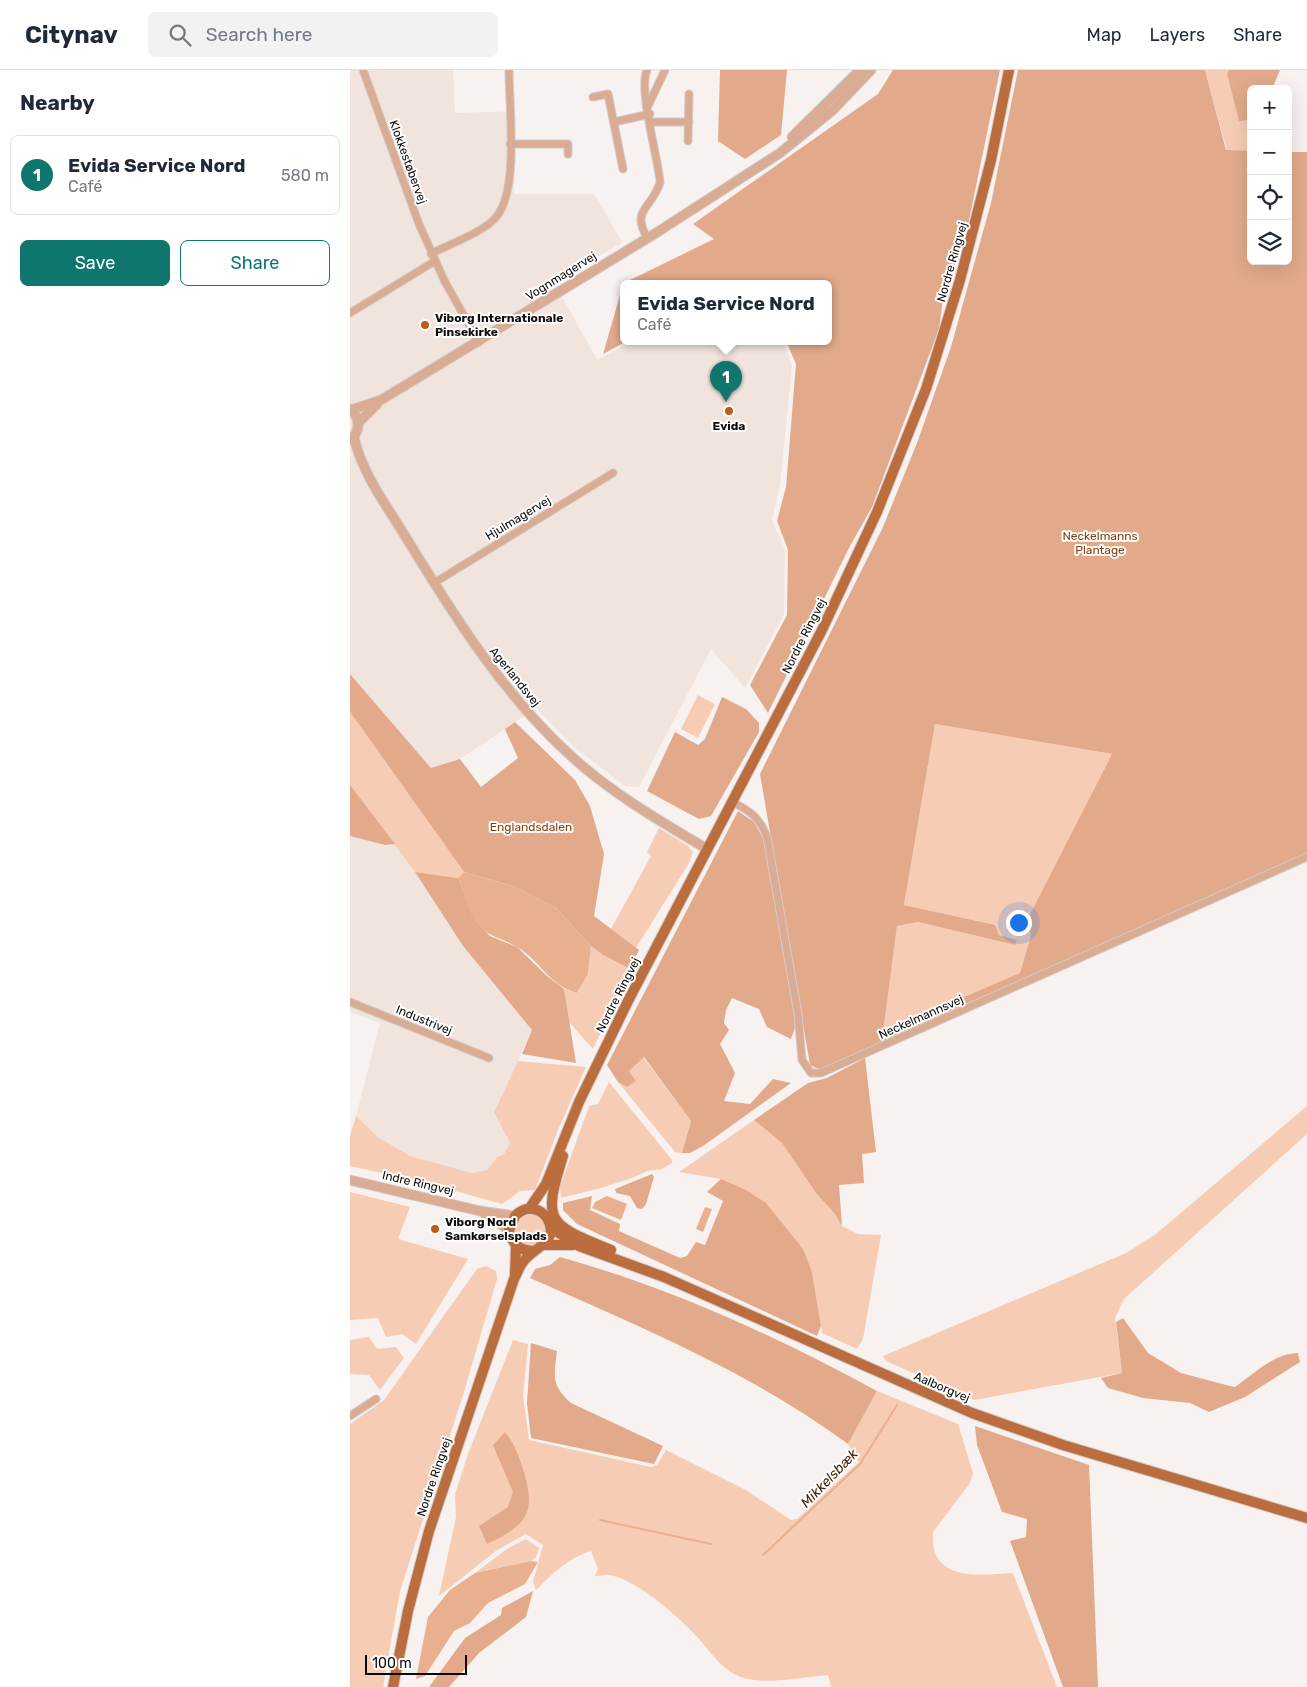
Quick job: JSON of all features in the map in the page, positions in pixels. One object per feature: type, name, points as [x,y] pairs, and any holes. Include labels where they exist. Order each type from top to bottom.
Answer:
[{"type":"main road","name":"Nordre Ringvej","points":[[529,1209],[546,1184],[579,1102],[628,1001],[848,576],[878,512],[926,389],[974,228],[1009,70]]},
{"type":"main road","points":[[579,1102],[552,1194],[552,1211],[556,1221],[564,1230],[615,1252],[664,1277]]},
{"type":"main road","name":"Nordre Ringvej","points":[[543,1214],[546,1184]]},
{"type":"main road","points":[[529,1209],[543,1214],[550,1228],[550,1234],[545,1244],[533,1250],[524,1250],[516,1245],[509,1230],[515,1216],[529,1209]]},
{"type":"main road","name":"Aalborgvej","points":[[550,1228],[579,1246],[664,1277],[925,1394],[981,1417],[1063,1446],[1307,1518]]},
{"type":"main road","name":"Aalborgvej","points":[[545,1244],[579,1246]]},
{"type":"main road","name":"Nordre Ringvej","points":[[514,1280],[516,1245]]},
{"type":"main road","name":"Nordre Ringvej","points":[[394,1687],[408,1611],[429,1531],[514,1280],[523,1262],[533,1250]]},
{"type":"street","name":"Klokkestøbervej","points":[[363,70],[431,254],[479,342]]},
{"type":"street","points":[[431,254],[488,225],[497,217],[509,192],[509,70]]},
{"type":"street","points":[[647,237],[641,227],[640,218],[643,210],[657,193],[660,182],[644,80],[648,70]]},
{"type":"street","points":[[649,114],[665,70]]},
{"type":"street","name":"Vognmagervej","points":[[752,171],[803,127],[860,70]]},
{"type":"street","name":"Vognmagervej","points":[[351,410],[381,400],[479,342],[752,171],[807,132],[871,70]]},
{"type":"street","points":[[593,97],[608,94],[623,169]]},
{"type":"street","points":[[688,141],[689,94]]},
{"type":"street","points":[[614,122],[649,114],[688,122]]},
{"type":"street","points":[[510,144],[568,144],[568,154]]},
{"type":"street","points":[[350,313],[435,261]]},
{"type":"street","name":"Vognmagervej","points":[[358,423],[381,400]]},
{"type":"street","points":[[351,410],[358,423],[352,438]]},
{"type":"street","name":"Agerlandsvej","points":[[352,438],[363,465],[434,583],[475,646],[503,684],[570,756],[614,792],[708,849]]},
{"type":"street","name":"Agerlandsvej","points":[[350,451],[363,465]]},
{"type":"street","name":"Hjulmagervej","points":[[434,583],[613,473]]},
{"type":"street","name":"Neckelmannsvej","points":[[732,802],[757,817],[767,837],[798,1014],[802,1060],[811,1073],[821,1073],[1307,858]]},
{"type":"street","name":"Industrivej","points":[[350,1002],[489,1058]]},
{"type":"street","name":"Indre Ringvej","points":[[350,1180],[480,1212],[515,1216]]},
{"type":"street","name":"Indre Ringvej","points":[[480,1212],[509,1230]]},
{"type":"street","points":[[350,1416],[376,1399]]},
{"type":"shaded area","points":[[350,70],[453,70],[455,113],[514,111],[514,194],[594,194],[622,242],[555,284],[597,360],[625,345],[784,345],[792,365],[780,485],[772,520],[785,550],[784,614],[745,688],[711,649],[639,787],[625,786],[573,746],[536,708],[460,759],[431,768],[350,674]]},
{"type":"shaded area","points":[[1205,70],[1229,70],[1227,74],[1239,120],[1247,120],[1247,151],[1227,151]]},
{"type":"shaded area","points":[[698,695],[715,704],[698,738],[681,729]]},
{"type":"shaded area","points":[[350,712],[464,872],[458,878],[415,872],[350,785]]},
{"type":"shaded area","points":[[935,724],[1112,754],[1026,922],[1031,935],[1020,973],[882,1033],[897,926],[918,922],[1015,945],[1017,940],[999,935],[994,925],[904,905]]},
{"type":"shaded area","points":[[350,785],[415,872],[463,946],[532,1030],[494,1112],[510,1143],[504,1154],[497,1157],[487,1170],[472,1173],[410,1156],[378,1137],[356,1116],[380,1023],[350,1012]]},
{"type":"shaded area","points":[[659,828],[688,846],[693,852],[689,863],[636,948],[611,929],[651,856],[647,852]]},
{"type":"shaded area","points":[[464,872],[513,886],[556,908],[591,946],[588,974],[577,993],[552,979],[517,947],[489,934],[479,926],[470,911],[458,878]]},
{"type":"shaded area","points":[[591,946],[603,955],[630,969],[593,1049],[568,1021],[564,989],[577,993],[588,974]]},
{"type":"shaded area","points":[[643,1057],[691,1121],[682,1153],[675,1152],[618,1082],[627,1087],[636,1081],[629,1071]]},
{"type":"shaded area","points":[[518,1061],[586,1067],[558,1130],[535,1190],[520,1191],[502,1204],[423,1182],[350,1166],[350,1136],[356,1116],[378,1137],[410,1156],[472,1173],[487,1170],[497,1157],[504,1154],[510,1143],[494,1112]]},
{"type":"shaded area","points":[[609,1082],[672,1160],[672,1163],[662,1169],[647,1171],[601,1188],[561,1198],[560,1187],[589,1106],[598,1104]]},
{"type":"shaded area","points":[[1307,1106],[1307,1134],[1124,1299],[1115,1318],[1122,1373],[974,1400],[886,1361],[883,1356],[1126,1253],[1156,1234]]},
{"type":"shaded area","points":[[754,1120],[782,1143],[816,1193],[834,1213],[842,1226],[858,1234],[881,1235],[863,1339],[857,1349],[822,1333],[812,1272],[721,1179],[679,1172]]},
{"type":"shaded area","points":[[350,1192],[410,1207],[398,1239],[468,1259],[416,1344],[402,1334],[386,1337],[378,1318],[350,1320]]},
{"type":"shaded area","points":[[607,1196],[627,1204],[621,1220],[592,1208],[595,1202]]},
{"type":"shaded area","points":[[705,1207],[712,1209],[703,1232],[696,1229]]},
{"type":"shaded area","points":[[530,1215],[541,1219],[545,1230],[541,1241],[530,1245],[519,1241],[515,1230],[519,1219]]},
{"type":"shaded area","points":[[486,1266],[496,1271],[497,1279],[464,1392],[400,1591],[383,1687],[350,1687],[350,1424],[384,1400],[477,1269]]},
{"type":"shaded area","points":[[369,1337],[377,1349],[396,1347],[404,1358],[380,1390],[369,1375],[350,1374],[350,1340]]},
{"type":"shaded area","points":[[513,1340],[528,1344],[523,1396],[529,1440],[651,1467],[657,1465],[666,1450],[744,1489],[791,1520],[797,1519],[859,1462],[848,1444],[877,1391],[958,1424],[973,1473],[970,1483],[933,1532],[935,1553],[942,1563],[950,1569],[960,1572],[982,1575],[1013,1573],[1057,1687],[831,1687],[828,1675],[775,1681],[754,1680],[737,1676],[714,1657],[699,1639],[660,1602],[625,1580],[607,1575],[595,1576],[598,1569],[591,1551],[568,1562],[554,1572],[536,1590],[533,1582],[543,1545],[526,1534],[497,1550],[439,1596],[456,1517],[455,1494],[468,1454]]},
{"type":"shaded area","points":[[526,1539],[539,1548],[536,1557],[531,1561],[475,1573],[507,1549]]},
{"type":"shaded area","points":[[531,1561],[538,1562],[525,1584],[488,1603],[470,1623],[454,1631],[425,1676],[416,1679],[428,1617],[450,1590],[475,1573]]},
{"type":"green space","points":[[720,70],[787,70],[781,135],[745,159],[718,141]]},
{"type":"green space","points":[[893,70],[1000,70],[968,225],[943,299],[939,329],[872,507],[850,546],[768,713],[750,685],[787,615],[788,550],[777,521],[786,487],[796,364],[788,345],[832,345],[832,280],[630,280],[714,239],[693,224],[878,94]]},
{"type":"green space","name":"Neckelmanns Plantage","points":[[1018,70],[1205,70],[1226,150],[1247,151],[1247,265],[1292,265],[1292,152],[1307,152],[1307,857],[820,1070],[810,1065],[760,774],[883,527],[917,443],[951,347],[991,203]],"holes":[[[935,724],[1112,754],[1026,922],[1031,935],[1020,973],[883,1032],[897,926],[918,922],[1015,945],[1017,940],[999,935],[995,925],[904,905]]]},
{"type":"green space","points":[[1229,70],[1280,70],[1274,85],[1247,85],[1247,120],[1239,121],[1227,74]]},
{"type":"green space","points":[[620,295],[620,345],[603,354]]},
{"type":"green space","name":"Englandsdalen","points":[[350,674],[431,768],[460,759],[481,787],[518,758],[505,729],[515,722],[575,780],[590,806],[604,854],[594,916],[639,950],[630,969],[603,955],[591,946],[556,908],[513,886],[464,872],[350,712]]},
{"type":"green space","points":[[722,697],[746,709],[759,723],[759,732],[711,816],[699,819],[647,791],[675,732],[698,745],[705,739]]},
{"type":"green space","points":[[350,785],[395,844],[385,845],[350,836]]},
{"type":"green space","points":[[738,811],[754,822],[764,840],[796,1025],[791,1039],[767,1027],[759,1009],[732,998],[726,1010],[724,1023],[729,1030],[720,1044],[735,1073],[724,1101],[750,1104],[773,1079],[791,1083],[703,1146],[690,1153],[682,1153],[691,1121],[644,1057],[629,1071],[636,1081],[627,1087],[618,1082],[607,1065]]},
{"type":"green space","points":[[415,872],[458,878],[475,920],[490,936],[517,947],[547,976],[564,989],[576,1063],[522,1054],[532,1030],[463,946]]},
{"type":"green space","points":[[865,1058],[876,1152],[862,1154],[864,1183],[839,1185],[842,1226],[834,1213],[816,1193],[782,1143],[754,1120],[808,1083],[827,1078]]},
{"type":"green space","points":[[652,1174],[654,1177],[646,1204],[642,1209],[637,1208],[630,1196],[616,1193],[615,1189]]},
{"type":"green space","points":[[721,1179],[746,1190],[766,1203],[803,1249],[812,1272],[821,1326],[817,1336],[577,1224],[563,1210],[563,1203],[592,1196],[590,1210],[620,1224],[619,1231],[680,1258],[687,1256],[696,1242],[705,1245],[723,1201],[707,1192]]},
{"type":"green space","points":[[560,1257],[642,1283],[722,1315],[800,1351],[877,1391],[848,1444],[811,1418],[773,1395],[694,1352],[530,1278],[535,1269],[550,1265]]},
{"type":"green space","points":[[1123,1318],[1148,1353],[1181,1373],[1230,1386],[1235,1387],[1281,1356],[1298,1353],[1300,1362],[1245,1397],[1209,1412],[1190,1403],[1143,1398],[1108,1388],[1101,1378],[1122,1373],[1116,1322]]},
{"type":"green space","points":[[531,1343],[557,1351],[555,1380],[560,1391],[571,1403],[663,1446],[654,1464],[531,1438],[527,1403]]},
{"type":"green space","points":[[975,1426],[1089,1465],[1098,1687],[1063,1687],[1010,1541],[1026,1537],[1027,1519],[1002,1512],[977,1445]]},
{"type":"green space","points":[[505,1432],[514,1445],[523,1469],[529,1497],[528,1507],[520,1524],[487,1544],[479,1526],[508,1507],[513,1492],[493,1445]]},
{"type":"green space","points":[[533,1591],[526,1617],[479,1653],[449,1687],[429,1687],[465,1638],[501,1615],[502,1608]]},
{"type":"waterway","name":"Mikkelsbæk","points":[[763,1555],[860,1464],[897,1405]]},
{"type":"waterway","name":"Mikkelsbæk","points":[[600,1520],[711,1544]]},
{"type":"place","name":"Viborg Internationale Pinsekirke","points":[[425,325]]},
{"type":"place","name":"Evida Service Nord","points":[[726,402]]},
{"type":"place","name":"Evida","points":[[729,411]]},
{"type":"place","name":"Viborg Nord Samkørselsplads","points":[[435,1229]]}]
